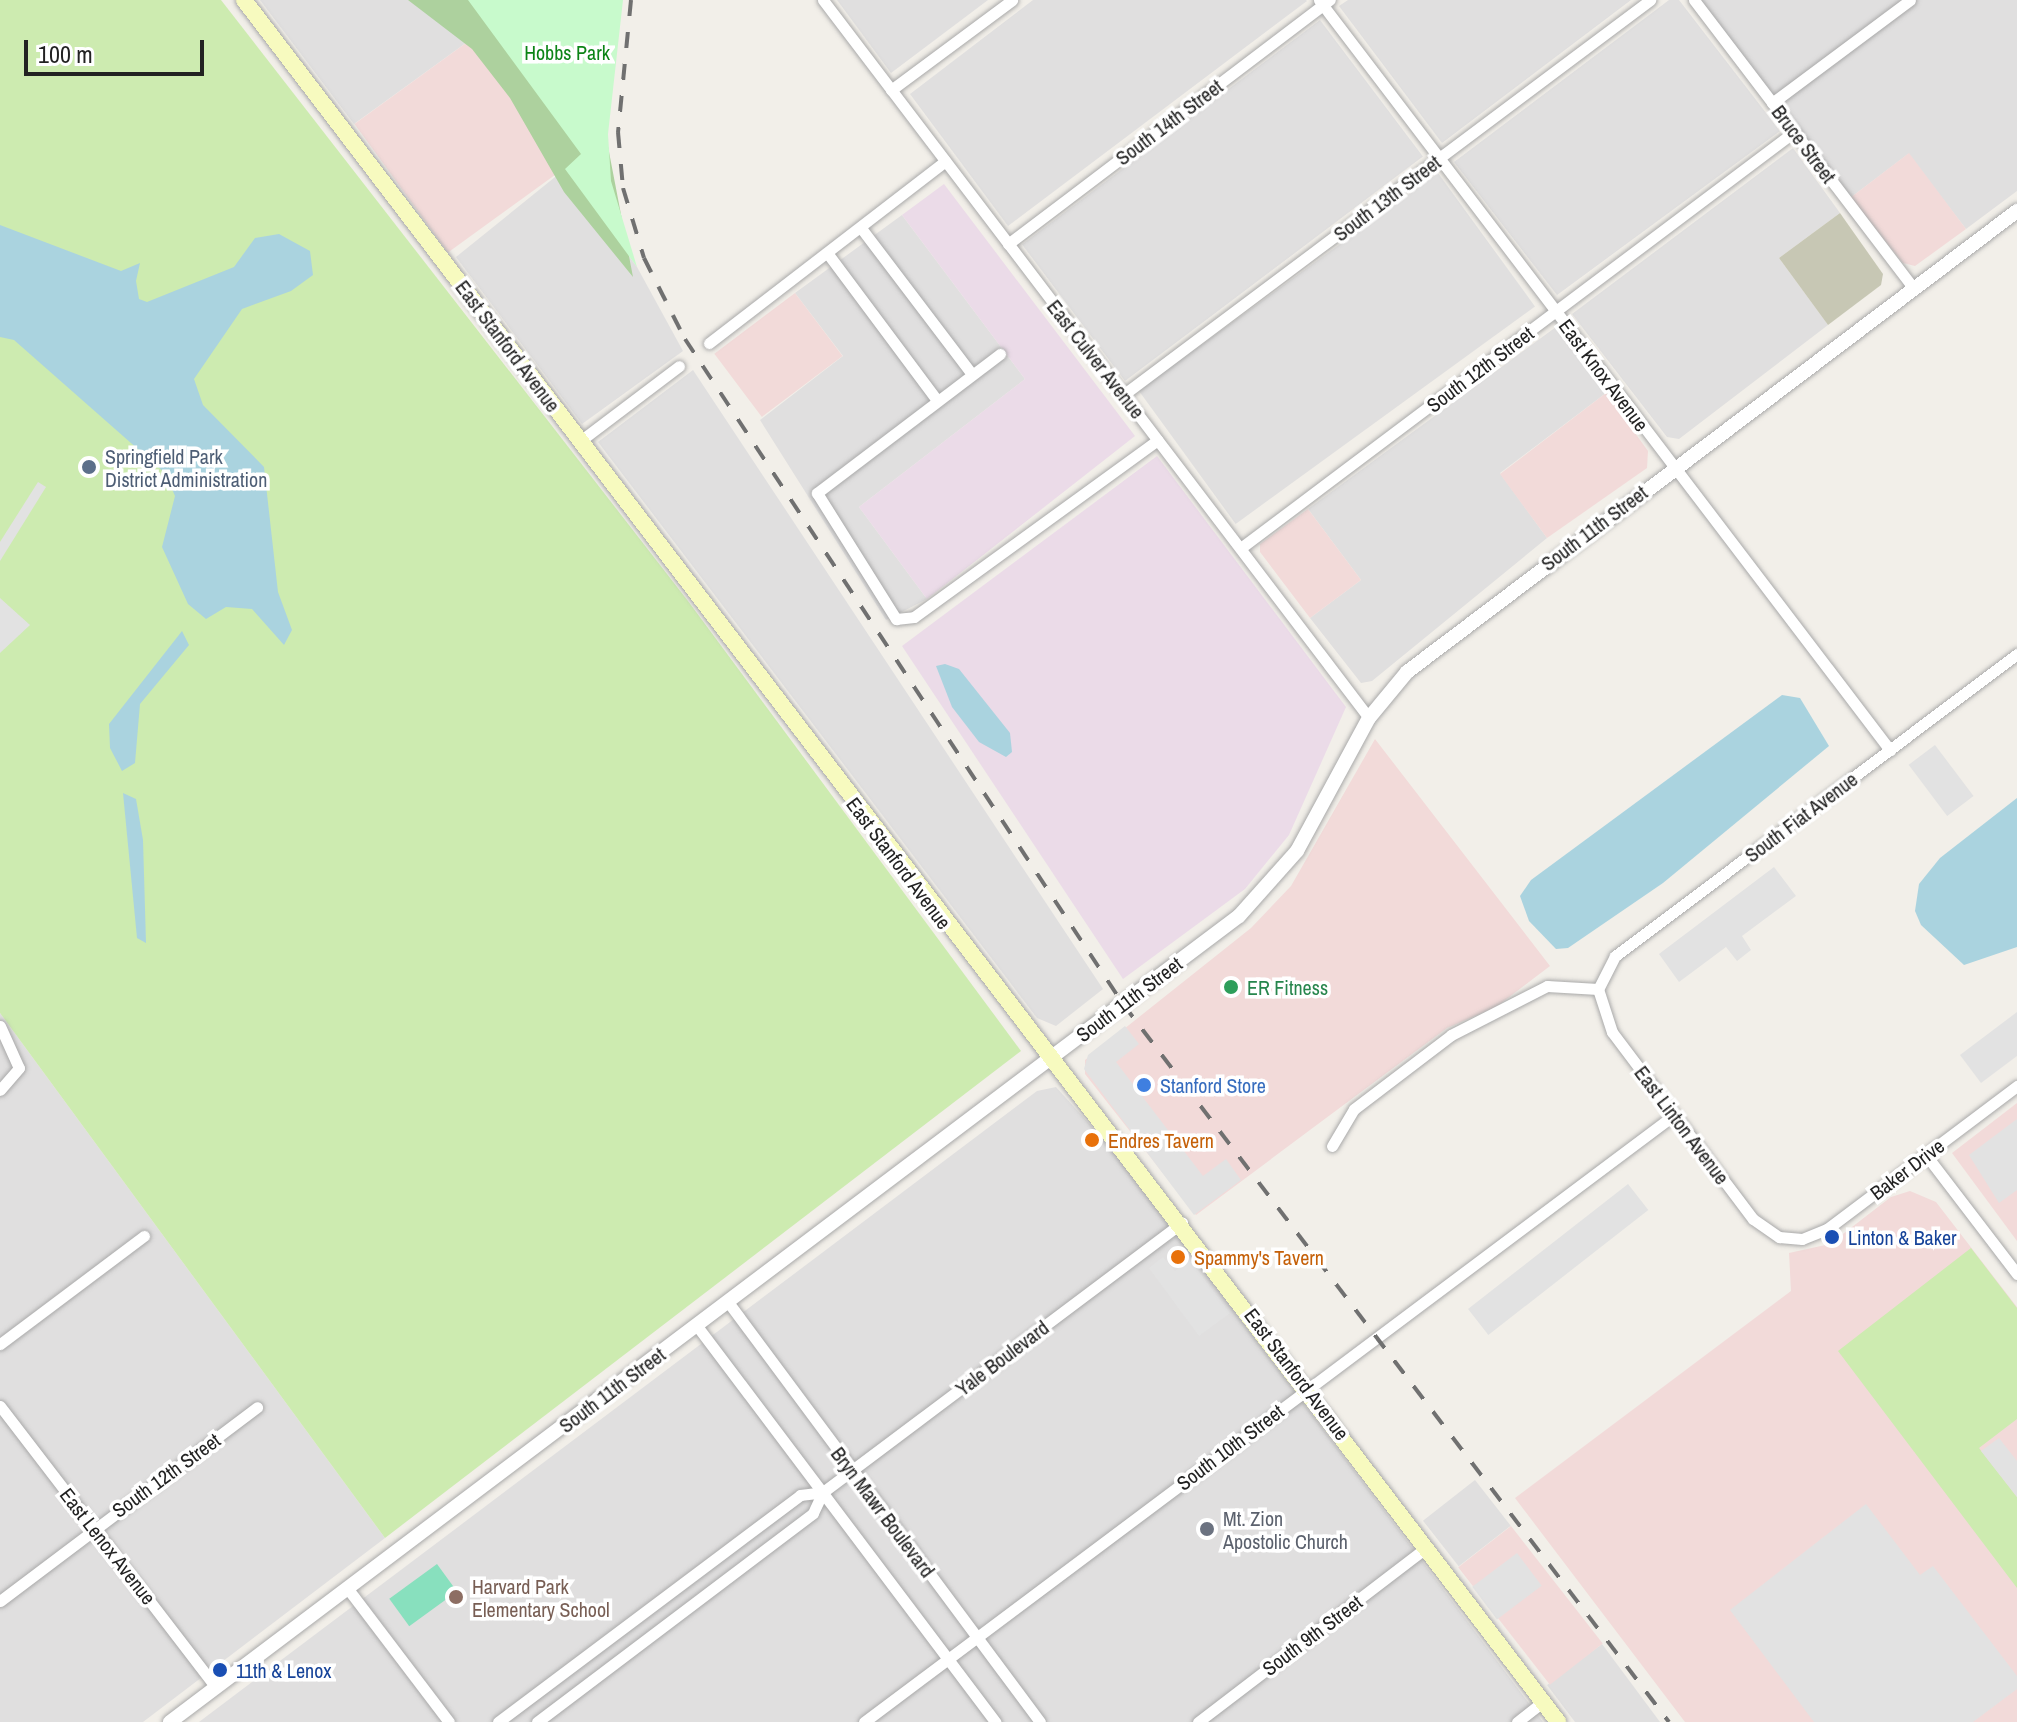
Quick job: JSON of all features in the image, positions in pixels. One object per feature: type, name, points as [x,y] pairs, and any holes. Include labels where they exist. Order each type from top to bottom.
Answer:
[{"type":"main road","name":"East Stanford Avenue","points":[[244,0],[919,891],[1182,1222],[1558,1722]]},
{"type":"street","name":"East Culver Avenue","points":[[823,0],[1242,547],[1369,718]]},
{"type":"street","points":[[891,90],[1012,0]]},
{"type":"street","name":"South 13th Street","points":[[1123,395],[1650,0]]},
{"type":"street","name":"Bruce Street","points":[[1694,0],[1914,289]]},
{"type":"street","points":[[1772,103],[1910,0]]},
{"type":"street","name":"East Knox Avenue","points":[[1324,2],[1439,159],[1677,466],[1890,750]]},
{"type":"street","name":"South 14th Street","points":[[1008,244],[1324,2]]},
{"type":"street","name":"South 12th Street","points":[[1242,547],[1794,132]]},
{"type":"street","points":[[709,343],[945,161]]},
{"type":"street","name":"South 11th Street","points":[[170,1722],[1053,1057],[1263,893],[1297,851],[1369,718],[1423,658],[2017,211]]},
{"type":"street","points":[[861,228],[971,373]]},
{"type":"street","points":[[828,254],[936,399]]},
{"type":"street","points":[[1000,354],[936,399],[817,493],[896,619],[914,617],[1158,440]]},
{"type":"street","points":[[580,441],[679,366]]},
{"type":"street","name":"South Fiat Avenue","points":[[1598,989],[1615,956],[2017,654]]},
{"type":"street","points":[[1332,1146],[1354,1109],[1451,1035],[1547,986],[1598,989]]},
{"type":"street","name":"East Linton Avenue","points":[[1598,989],[1607,1025],[1753,1219],[1768,1232],[1792,1239]]},
{"type":"street","points":[[0,1026],[19,1068],[0,1090]]},
{"type":"street","name":"Baker Drive","points":[[1792,1239],[1827,1229],[2017,1086]]},
{"type":"street","name":"South 10th Street","points":[[864,1722],[1674,1115]]},
{"type":"street","points":[[1926,1155],[2017,1274]]},
{"type":"street","name":"Yale Boulevard","points":[[537,1722],[813,1513],[823,1492],[1182,1222]]},
{"type":"street","points":[[0,1344],[144,1236]]},
{"type":"street","name":"Bryn Mawr Boulevard","points":[[728,1302],[1040,1722]]},
{"type":"street","name":"Bryn Mawr Boulevard","points":[[697,1326],[995,1722]]},
{"type":"street","name":"East Lenox Avenue","points":[[0,1406],[216,1688]]},
{"type":"street","name":"South 12th Street","points":[[0,1601],[257,1407]]},
{"type":"street","name":"Yale Boulevard","points":[[498,1722],[802,1493],[823,1492]]},
{"type":"street","name":"South 9th Street","points":[[1198,1722],[1427,1547]]},
{"type":"street","points":[[348,1589],[449,1722]]},
{"type":"street","points":[[1517,1722],[1543,1702]]},
{"type":"shaded area","points":[[260,0],[468,0],[488,27],[354,124]]},
{"type":"shaded area","points":[[837,0],[988,0],[891,73]]},
{"type":"shaded area","points":[[1033,0],[1307,1],[1008,226],[910,94]]},
{"type":"shaded area","points":[[1348,0],[1631,0],[1442,143],[1339,6]]},
{"type":"shaded area","points":[[1669,0],[1679,0],[1780,131],[1557,295],[1454,162]]},
{"type":"shaded area","points":[[1701,0],[2017,0],[2017,191],[1966,229],[1908,154],[1850,198]]},
{"type":"shaded area","points":[[1320,20],[1423,157],[1125,381],[1022,244]]},
{"type":"shaded area","points":[[488,27],[581,156],[448,253],[355,124]]},
{"type":"shaded area","points":[[1793,148],[1840,213],[1779,258],[1828,325],[1679,439],[1667,437],[1572,314]]},
{"type":"shaded area","points":[[1909,153],[1966,229],[1915,266],[1903,263],[1850,198]]},
{"type":"shaded area","points":[[565,169],[637,267],[683,351],[582,424],[456,257]]},
{"type":"shaded area","points":[[1438,173],[1535,306],[1236,524],[1139,390]]},
{"type":"shaded area","points":[[944,184],[1135,436],[927,599],[859,507],[1025,379],[902,215]]},
{"type":"shaded area","points":[[1840,213],[1883,274],[1881,285],[1828,325],[1779,258]]},
{"type":"shaded area","points":[[902,215],[1025,379],[859,507],[927,599],[886,620],[760,420],[843,356],[795,293]]},
{"type":"shaded area","points":[[795,293],[843,356],[762,417],[714,354]]},
{"type":"shaded area","points":[[1556,327],[1606,393],[1500,473],[1547,538],[1372,681],[1361,683],[1310,618],[1361,580],[1308,509]]},
{"type":"shaded area","points":[[693,370],[1103,989],[1056,1026],[1037,1018],[598,442]]},
{"type":"shaded area","points":[[1606,393],[1648,451],[1647,468],[1547,538],[1500,474]]},
{"type":"shaded area","points":[[1157,456],[1346,707],[1289,835],[1245,889],[1123,979],[902,646]]},
{"type":"shaded area","points":[[38,482],[46,487],[0,561],[0,542]]},
{"type":"shaded area","points":[[1308,509],[1361,580],[1310,618],[1260,552],[1260,544]]},
{"type":"shaded area","points":[[0,598],[30,625],[0,653]]},
{"type":"shaded area","points":[[1375,739],[1550,966],[1496,1007],[1447,1028],[1196,1215],[1085,1074],[1085,1060],[1251,928],[1291,886]]},
{"type":"shaded area","points":[[1935,745],[1974,796],[1947,816],[1909,765]]},
{"type":"shaded area","points":[[1774,867],[1796,896],[1742,936],[1751,950],[1737,961],[1726,947],[1679,982],[1659,954]]},
{"type":"shaded area","points":[[2017,1012],[2017,1056],[1981,1083],[1960,1055]]},
{"type":"shaded area","points":[[0,1013],[385,1538],[143,1722],[0,1722]]},
{"type":"shaded area","points":[[1125,1026],[1139,1044],[1116,1062],[1203,1176],[1226,1159],[1241,1180],[1194,1215],[1084,1069],[1088,1055]]},
{"type":"shaded area","points":[[1056,1087],[1112,1149],[1543,1722],[199,1722],[1037,1091]]},
{"type":"shaded area","points":[[2017,1103],[2017,1241],[1952,1153]]},
{"type":"shaded area","points":[[2017,1119],[2017,1190],[1999,1203],[1969,1155]]},
{"type":"shaded area","points":[[1628,1184],[1648,1210],[1488,1335],[1468,1309]]},
{"type":"shaded area","points":[[1910,1191],[1936,1202],[2017,1307],[2017,1722],[1685,1722],[1515,1498],[1791,1291],[1789,1253],[1830,1244],[1891,1197]]},
{"type":"shaded area","points":[[1163,1257],[1175,1271],[1190,1260],[1230,1313],[1199,1336],[1149,1268]]},
{"type":"shaded area","points":[[1999,1438],[2017,1461],[2017,1497],[1981,1451]]},
{"type":"shaded area","points":[[1475,1480],[1511,1526],[1459,1566],[1423,1521]]},
{"type":"shaded area","points":[[1866,1504],[1920,1575],[1933,1566],[2017,1676],[2017,1689],[1973,1722],[1814,1722],[1730,1610]]},
{"type":"shaded area","points":[[1511,1526],[1603,1643],[1550,1685],[1458,1567]]},
{"type":"shaded area","points":[[1517,1553],[1542,1586],[1497,1619],[1472,1587]]},
{"type":"shaded area","points":[[1602,1644],[1660,1722],[1575,1722],[1547,1685]]},
{"type":"green space","points":[[0,0],[221,0],[688,601],[1021,1051],[385,1538],[0,1013]]},
{"type":"green space","points":[[408,0],[488,0],[605,131],[633,277],[564,192],[510,98],[472,49]]},
{"type":"green space","name":"Hobbs Park","points":[[468,0],[623,0],[608,134],[611,181],[637,267],[565,169],[581,154]]},
{"type":"green space","points":[[1971,1248],[2017,1308],[2017,1419],[1979,1448],[2017,1497],[2017,1588],[1838,1351]]},
{"type":"green space","points":[[437,1564],[457,1592],[409,1626],[389,1599]]},
{"type":"water","points":[[0,225],[121,271],[140,263],[136,281],[139,299],[147,302],[234,267],[255,238],[279,234],[310,251],[313,275],[291,291],[242,309],[194,379],[203,405],[264,467],[278,592],[292,630],[284,645],[252,609],[226,607],[206,619],[188,604],[162,547],[175,496],[165,473],[14,340],[0,337]]},
{"type":"water","points":[[182,631],[189,645],[140,704],[135,763],[122,771],[110,748],[109,724]]},
{"type":"water","points":[[945,664],[959,669],[1010,733],[1012,752],[1006,757],[979,742],[952,707],[936,666]]},
{"type":"water","points":[[1782,695],[1800,698],[1829,746],[1663,883],[1568,948],[1556,949],[1529,921],[1520,896],[1531,880]]},
{"type":"water","points":[[123,793],[136,799],[143,840],[146,943],[137,938]]},
{"type":"water","points":[[2017,798],[2017,947],[1964,965],[1921,925],[1915,911],[1919,884],[1940,858]]},
{"type":"railway","points":[[631,0],[618,132],[623,188],[644,258],[685,339],[1123,1004],[1669,1722]]},
{"type":"place","name":"Springfield Park District Administration","points":[[89,467]]},
{"type":"place","name":"ER Fitness","points":[[1231,987]]},
{"type":"place","name":"Stanford Store","points":[[1144,1085]]},
{"type":"place","name":"Endres Tavern","points":[[1092,1140]]},
{"type":"place","name":"Linton & Baker","points":[[1832,1237]]},
{"type":"place","name":"Spammy's Tavern","points":[[1178,1257]]},
{"type":"place","name":"Mt. Zion Apostolic Church","points":[[1207,1529]]},
{"type":"place","name":"Harvard Park Elementary School","points":[[456,1597]]},
{"type":"place","name":"11th & Lenox","points":[[220,1670]]}]
